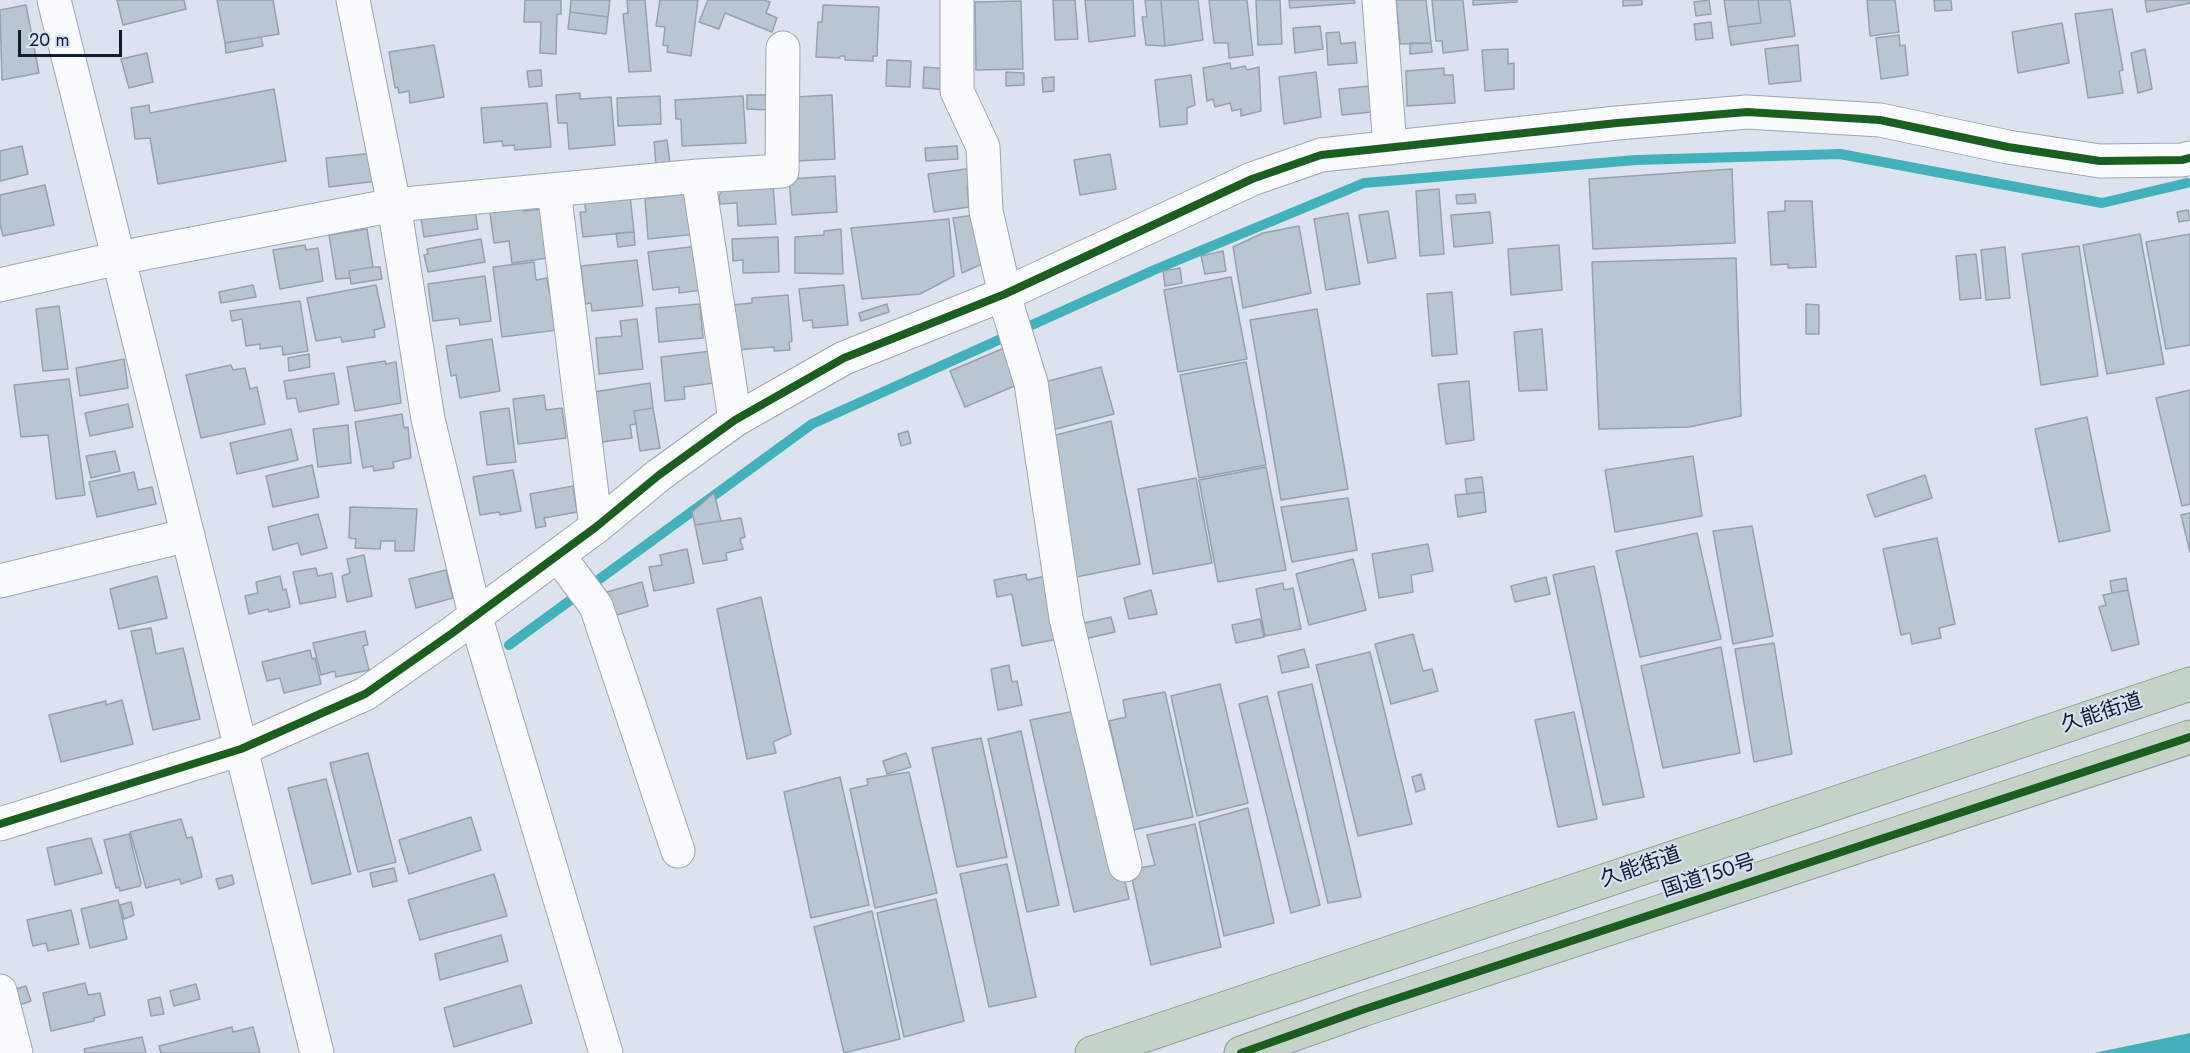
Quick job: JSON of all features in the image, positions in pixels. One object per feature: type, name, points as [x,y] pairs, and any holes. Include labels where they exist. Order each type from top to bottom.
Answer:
[{"type":"highway","name":"久能街道","points":[[1092,1053],[2190,684]]},
{"type":"highway","name":"国道150号","points":[[1241,1053],[1373,1006],[2190,737]]},
{"type":"street","points":[[54,0],[317,1053]]},
{"type":"street","points":[[353,0],[394,204],[428,419],[475,615],[606,1053]]},
{"type":"street","points":[[957,0],[957,91],[983,147],[986,211],[1005,294],[1031,382],[1066,618],[1125,865]]},
{"type":"street","points":[[1379,0],[1390,148]]},
{"type":"street","points":[[0,285],[118,258],[394,204],[698,176],[782,171],[783,48]]},
{"type":"street","points":[[0,824],[241,748],[364,694],[451,634],[596,527],[659,475],[735,420],[844,358],[1005,294],[1252,178],[1321,155],[1617,123],[1747,112],[1880,120],[2008,147],[2100,160],[2182,160],[2190,158]]},
{"type":"street","points":[[698,176],[735,420]]},
{"type":"street","points":[[554,190],[596,527]]},
{"type":"street","points":[[0,582],[188,534]]},
{"type":"street","points":[[558,555],[596,606],[678,851]]},
{"type":"street","points":[[0,991],[16,1053]]},
{"type":"water","points":[[2190,1033],[2190,1053],[2094,1053]]},
{"type":"building","points":[[117,0],[184,0],[186,9],[123,25]]},
{"type":"building","points":[[217,0],[273,0],[279,34],[225,43]]},
{"type":"building","points":[[525,0],[561,0],[561,14],[557,14],[556,54],[540,53],[541,22],[524,22]]},
{"type":"building","points":[[571,0],[610,0],[608,17],[570,12]]},
{"type":"building","points":[[627,0],[645,0],[651,71],[629,72],[623,14],[628,13]]},
{"type":"building","points":[[660,0],[698,0],[691,56],[667,52],[668,46],[663,45],[665,27],[656,26]]},
{"type":"building","points":[[708,0],[764,0],[770,2],[766,13],[777,18],[772,32],[725,13],[719,29],[699,22]]},
{"type":"building","points":[[1053,0],[1075,0],[1078,39],[1055,40]]},
{"type":"building","points":[[1085,0],[1133,0],[1135,36],[1089,42]]},
{"type":"building","points":[[1145,0],[1161,0],[1165,46],[1146,45],[1142,17],[1147,17]]},
{"type":"building","points":[[1161,0],[1198,0],[1203,40],[1165,46]]},
{"type":"building","points":[[1209,0],[1247,0],[1253,55],[1229,58],[1228,43],[1214,43]]},
{"type":"building","points":[[1256,0],[1280,0],[1282,44],[1258,45]]},
{"type":"building","points":[[1289,0],[1354,0],[1355,3],[1290,8]]},
{"type":"building","points":[[1396,0],[1426,0],[1431,43],[1400,44]]},
{"type":"building","points":[[1432,0],[1463,0],[1468,50],[1443,53],[1442,41],[1436,41]]},
{"type":"building","points":[[1473,0],[1517,0],[1517,2],[1473,5]]},
{"type":"building","points":[[1623,0],[1642,0],[1642,5],[1623,6]]},
{"type":"building","points":[[1709,0],[1711,14],[1696,16],[1694,2]]},
{"type":"building","points":[[1724,0],[1758,0],[1761,23],[1728,27]]},
{"type":"building","points":[[1758,0],[1790,0],[1795,36],[1731,45],[1728,27],[1761,23]]},
{"type":"building","points":[[1867,0],[1895,0],[1899,32],[1870,36]]},
{"type":"building","points":[[1934,0],[1951,0],[1952,10],[1935,11]]},
{"type":"building","points":[[2145,0],[2190,0],[2190,3],[2147,12]]},
{"type":"building","points":[[1021,1],[1023,69],[976,70],[975,2]]},
{"type":"building","points":[[26,5],[39,73],[2,80],[0,10]]},
{"type":"building","points":[[823,5],[879,7],[877,56],[873,56],[873,61],[845,60],[845,56],[840,56],[840,58],[816,57],[818,22],[822,22]]},
{"type":"building","points":[[2112,9],[2123,70],[2119,71],[2123,93],[2088,98],[2075,14]]},
{"type":"building","points":[[570,12],[608,17],[606,34],[568,29]]},
{"type":"building","points":[[1711,22],[1713,38],[1696,40],[1694,24]]},
{"type":"building","points":[[2062,23],[2069,63],[2018,73],[2012,32]]},
{"type":"building","points":[[1320,26],[1323,49],[1295,53],[1293,28]]},
{"type":"building","points":[[1339,32],[1341,44],[1355,42],[1357,63],[1328,65],[1326,33]]},
{"type":"building","points":[[1899,35],[1900,46],[1905,45],[1908,75],[1881,79],[1876,38]]},
{"type":"building","points":[[261,37],[263,46],[226,53],[225,43]]},
{"type":"building","points":[[1410,43],[1431,43],[1432,52],[1410,54]]},
{"type":"building","points":[[434,45],[444,97],[410,103],[409,91],[399,93],[398,87],[395,88],[389,52]]},
{"type":"building","points":[[1798,45],[1801,81],[1769,84],[1765,49]]},
{"type":"building","points":[[1508,49],[1508,64],[1514,63],[1514,89],[1485,91],[1482,50]]},
{"type":"building","points":[[2145,49],[2152,89],[2138,93],[2131,53]]},
{"type":"building","points":[[147,53],[153,82],[129,88],[121,59]]},
{"type":"building","points":[[887,60],[911,61],[910,87],[886,86]]},
{"type":"building","points":[[1230,63],[1231,69],[1245,66],[1247,70],[1259,67],[1261,111],[1241,116],[1241,109],[1232,111],[1230,103],[1215,107],[1213,99],[1207,101],[1203,68]]},
{"type":"building","points":[[924,67],[951,69],[950,90],[923,88]]},
{"type":"building","points":[[1444,68],[1444,75],[1453,75],[1455,103],[1407,106],[1406,71]]},
{"type":"building","points":[[541,70],[542,86],[529,87],[527,71]]},
{"type":"building","points":[[1006,72],[1024,73],[1024,85],[1006,86]]},
{"type":"building","points":[[1316,72],[1321,117],[1284,124],[1279,77]]},
{"type":"building","points":[[1191,75],[1195,105],[1187,108],[1187,124],[1160,127],[1155,80]]},
{"type":"building","points":[[1054,77],[1054,91],[1043,92],[1042,78]]},
{"type":"building","points":[[1380,85],[1382,111],[1342,115],[1339,89]]},
{"type":"building","points":[[274,89],[286,161],[158,184],[150,138],[135,139],[131,108],[149,105],[150,113]]},
{"type":"building","points":[[580,93],[580,99],[611,97],[615,145],[569,149],[567,123],[558,123],[556,95]]},
{"type":"building","points":[[747,95],[769,95],[769,110],[747,109]]},
{"type":"building","points":[[832,95],[835,159],[797,161],[794,97]]},
{"type":"building","points":[[660,96],[661,124],[618,126],[617,98]]},
{"type":"building","points":[[743,96],[746,143],[682,146],[681,119],[676,119],[675,100]]},
{"type":"building","points":[[547,103],[551,147],[515,150],[514,145],[503,146],[502,141],[484,143],[481,108]]},
{"type":"building","points":[[667,140],[670,163],[656,165],[654,142]]},
{"type":"building","points":[[22,146],[28,174],[0,181],[0,151]]},
{"type":"building","points":[[957,146],[958,159],[926,161],[925,148]]},
{"type":"building","points":[[374,153],[377,181],[329,187],[326,158]]},
{"type":"building","points":[[1110,154],[1116,189],[1080,195],[1074,160]]},
{"type":"building","points":[[974,168],[976,185],[967,186],[969,207],[934,212],[928,174]]},
{"type":"building","points":[[1732,169],[1735,243],[1593,249],[1589,179]]},
{"type":"building","points":[[835,176],[837,212],[792,215],[789,179]]},
{"type":"building","points":[[45,185],[54,225],[3,236],[0,224],[0,195]]},
{"type":"building","points":[[773,185],[776,224],[738,226],[737,203],[720,204],[719,195],[726,188]]},
{"type":"building","points":[[1439,189],[1444,254],[1420,256],[1416,191]]},
{"type":"building","points":[[691,193],[697,234],[648,239],[645,199]]},
{"type":"building","points":[[1475,194],[1476,203],[1457,204],[1456,195]]},
{"type":"building","points":[[630,195],[634,232],[583,237],[580,212],[586,212],[584,199]]},
{"type":"building","points":[[1785,201],[1812,201],[1816,267],[1788,268],[1788,264],[1771,265],[1768,212],[1785,211]]},
{"type":"building","points":[[474,204],[478,229],[424,237],[420,213]]},
{"type":"building","points":[[489,205],[523,205],[524,211],[542,209],[548,258],[512,263],[509,241],[494,243]]},
{"type":"building","points":[[2188,210],[2190,220],[2179,222],[2177,212]]},
{"type":"building","points":[[1388,211],[1396,258],[1368,263],[1359,215]]},
{"type":"building","points":[[1490,212],[1493,243],[1454,247],[1451,215]]},
{"type":"building","points":[[1348,213],[1360,284],[1326,290],[1314,219]]},
{"type":"building","points":[[975,215],[982,264],[962,273],[953,218]]},
{"type":"building","points":[[949,219],[954,276],[920,294],[862,299],[851,228]]},
{"type":"building","points":[[1299,226],[1311,293],[1243,308],[1233,247],[1263,233]]},
{"type":"building","points":[[367,229],[373,267],[349,271],[350,278],[336,279],[329,235]]},
{"type":"building","points":[[841,229],[843,274],[795,273],[795,237],[824,235],[824,231]]},
{"type":"building","points":[[634,232],[635,245],[618,247],[616,233]]},
{"type":"building","points":[[2140,234],[2164,364],[2107,374],[2083,245]]},
{"type":"building","points":[[2190,234],[2190,345],[2166,349],[2146,242]]},
{"type":"building","points":[[778,237],[779,272],[743,273],[743,260],[733,261],[732,239]]},
{"type":"building","points":[[481,239],[485,262],[428,272],[424,255],[428,254],[427,249]]},
{"type":"building","points":[[305,245],[306,250],[318,248],[323,281],[280,289],[273,250]]},
{"type":"building","points":[[1559,245],[1562,290],[1511,295],[1508,249]]},
{"type":"building","points":[[698,246],[702,290],[679,293],[679,287],[653,290],[648,252]]},
{"type":"building","points":[[2079,246],[2098,376],[2041,385],[2022,254]]},
{"type":"building","points":[[2005,247],[2010,298],[1986,300],[1981,250]]},
{"type":"building","points":[[1223,251],[1226,271],[1205,274],[1201,256]]},
{"type":"building","points":[[1976,254],[1981,298],[1960,300],[1956,256]]},
{"type":"building","points":[[1736,258],[1741,416],[1689,427],[1599,429],[1592,262]]},
{"type":"building","points":[[637,260],[643,306],[592,311],[591,303],[585,304],[581,266]]},
{"type":"building","points":[[534,262],[536,280],[547,278],[549,292],[553,292],[557,330],[502,337],[493,267]]},
{"type":"building","points":[[380,267],[382,279],[351,284],[349,271]]},
{"type":"building","points":[[1180,268],[1182,283],[1165,286],[1163,271]]},
{"type":"building","points":[[485,276],[491,321],[460,325],[459,318],[433,321],[428,284]]},
{"type":"building","points":[[1231,277],[1247,359],[1178,372],[1164,290]]},
{"type":"building","points":[[253,285],[256,297],[221,303],[219,292]]},
{"type":"building","points":[[376,285],[385,327],[374,330],[375,337],[342,342],[341,337],[316,341],[307,298]]},
{"type":"building","points":[[844,285],[848,325],[813,328],[812,320],[803,321],[799,289]]},
{"type":"building","points":[[1452,292],[1457,354],[1432,356],[1427,294]]},
{"type":"building","points":[[788,295],[792,341],[789,342],[790,350],[774,351],[774,347],[735,350],[731,305],[752,303],[752,298]]},
{"type":"building","points":[[300,301],[308,351],[283,355],[282,346],[260,349],[260,344],[246,346],[242,319],[232,321],[230,311]]},
{"type":"building","points":[[700,304],[703,338],[659,342],[656,308]]},
{"type":"building","points":[[887,304],[889,312],[861,321],[859,313]]},
{"type":"building","points":[[1806,304],[1819,305],[1819,334],[1806,334]]},
{"type":"building","points":[[59,306],[68,369],[43,371],[36,309]]},
{"type":"building","points":[[1317,309],[1348,489],[1281,500],[1250,320]]},
{"type":"building","points":[[637,319],[643,369],[599,374],[596,338],[622,336],[620,321]]},
{"type":"building","points":[[1542,329],[1547,390],[1519,391],[1514,332]]},
{"type":"building","points":[[492,339],[500,391],[460,398],[456,375],[451,376],[446,346]]},
{"type":"building","points":[[1009,346],[1024,382],[965,407],[950,371]]},
{"type":"building","points":[[711,351],[714,383],[684,387],[685,399],[665,401],[661,357]]},
{"type":"building","points":[[309,354],[310,367],[289,371],[288,358]]},
{"type":"building","points":[[124,359],[128,388],[80,396],[76,368]]},
{"type":"building","points":[[385,361],[386,364],[396,362],[401,403],[355,411],[347,367]]},
{"type":"building","points":[[1246,362],[1266,465],[1199,478],[1180,375]]},
{"type":"building","points":[[231,365],[233,370],[245,368],[250,389],[257,387],[265,424],[201,438],[186,375]]},
{"type":"building","points":[[1101,367],[1114,414],[1048,431],[1045,382]]},
{"type":"building","points":[[334,373],[339,404],[299,412],[296,398],[287,399],[284,381]]},
{"type":"building","points":[[69,379],[85,495],[56,499],[48,435],[21,437],[14,385]]},
{"type":"building","points":[[1469,381],[1474,440],[1446,444],[1438,384]]},
{"type":"building","points":[[650,383],[653,408],[634,411],[636,424],[630,425],[632,438],[602,442],[594,392]]},
{"type":"building","points":[[2190,390],[2190,504],[2182,506],[2156,398]]},
{"type":"building","points":[[544,395],[546,410],[562,408],[566,438],[518,444],[513,399]]},
{"type":"building","points":[[128,404],[133,427],[90,436],[85,413]]},
{"type":"building","points":[[509,408],[516,462],[487,465],[480,412]]},
{"type":"building","points":[[653,408],[660,448],[640,451],[634,411]]},
{"type":"building","points":[[402,414],[404,428],[408,427],[411,458],[393,462],[394,468],[374,471],[373,466],[363,468],[355,422]]},
{"type":"building","points":[[2087,417],[2110,531],[2059,542],[2035,429]]},
{"type":"building","points":[[1111,421],[1140,564],[1067,579],[1048,437]]},
{"type":"building","points":[[348,425],[351,463],[318,467],[313,429]]},
{"type":"building","points":[[291,429],[298,460],[237,474],[230,443]]},
{"type":"building","points":[[908,431],[911,443],[901,446],[898,434]]},
{"type":"building","points":[[115,451],[120,471],[91,478],[86,456]]},
{"type":"building","points":[[1693,456],[1702,516],[1615,532],[1605,470]]},
{"type":"building","points":[[312,465],[319,497],[273,507],[266,476]]},
{"type":"building","points":[[1266,467],[1286,570],[1218,582],[1199,480]]},
{"type":"building","points":[[513,470],[521,511],[500,515],[499,512],[480,515],[473,477]]},
{"type":"building","points":[[134,472],[138,490],[152,487],[156,504],[97,517],[89,482]]},
{"type":"building","points":[[1925,475],[1932,498],[1875,517],[1867,495]]},
{"type":"building","points":[[1482,477],[1484,492],[1467,494],[1465,479]]},
{"type":"building","points":[[1196,478],[1212,563],[1153,574],[1138,489]]},
{"type":"building","points":[[573,486],[577,512],[544,518],[546,526],[536,528],[530,494]]},
{"type":"building","points":[[1484,492],[1486,512],[1458,517],[1455,495]]},
{"type":"building","points":[[714,493],[721,521],[695,525],[692,512]]},
{"type":"building","points":[[1348,498],[1357,550],[1292,562],[1281,507]]},
{"type":"building","points":[[350,507],[417,509],[414,551],[395,551],[395,541],[381,541],[380,549],[355,548],[356,539],[349,538]]},
{"type":"building","points":[[2190,513],[2190,552],[2181,515]]},
{"type":"building","points":[[318,514],[327,548],[301,555],[298,543],[273,550],[268,527]]},
{"type":"building","points":[[741,518],[745,537],[740,539],[743,549],[726,553],[727,560],[703,564],[695,525]]},
{"type":"building","points":[[1752,526],[1773,636],[1733,644],[1713,531]]},
{"type":"building","points":[[1697,533],[1721,639],[1640,657],[1616,551]]},
{"type":"building","points":[[1937,538],[1955,624],[1939,628],[1941,638],[1912,644],[1910,633],[1901,635],[1883,549]]},
{"type":"building","points":[[1428,544],[1433,571],[1411,575],[1413,592],[1379,598],[1372,554]]},
{"type":"building","points":[[687,549],[694,583],[654,591],[649,567],[662,565],[660,555]]},
{"type":"building","points":[[364,555],[372,596],[347,602],[342,576],[350,573],[347,559]]},
{"type":"building","points":[[1353,559],[1366,610],[1309,625],[1296,574]]},
{"type":"building","points":[[1594,566],[1644,797],[1603,805],[1553,575]]},
{"type":"building","points":[[316,568],[318,576],[332,573],[336,597],[300,604],[293,572]]},
{"type":"building","points":[[446,570],[453,598],[416,608],[409,579]]},
{"type":"building","points":[[1026,574],[1027,580],[1051,575],[1063,638],[1022,646],[1012,594],[997,597],[994,580]]},
{"type":"building","points":[[157,576],[167,618],[119,629],[110,589]]},
{"type":"building","points":[[280,576],[290,607],[249,614],[245,596],[258,593],[256,582]]},
{"type":"building","points":[[1546,577],[1550,594],[1515,602],[1511,586]]},
{"type":"building","points":[[2126,578],[2128,590],[2112,593],[2110,581]]},
{"type":"building","points":[[642,582],[648,606],[613,616],[607,592]]},
{"type":"building","points":[[1283,583],[1284,590],[1293,588],[1301,629],[1265,636],[1256,589]]},
{"type":"building","points":[[1151,590],[1157,614],[1129,619],[1124,598]]},
{"type":"building","points":[[2128,590],[2139,644],[2112,651],[2099,607],[2106,605],[2103,595]]},
{"type":"building","points":[[761,597],[791,734],[773,742],[776,753],[747,759],[717,609]]},
{"type":"building","points":[[1111,617],[1115,632],[1084,639],[1080,624]]},
{"type":"building","points":[[1260,619],[1264,637],[1236,643],[1232,625]]},
{"type":"building","points":[[151,628],[156,654],[183,648],[200,719],[153,730],[131,631]]},
{"type":"building","points":[[365,631],[368,645],[363,646],[369,670],[336,677],[335,671],[321,675],[313,643]]},
{"type":"building","points":[[1413,634],[1423,671],[1432,669],[1438,691],[1391,704],[1375,644]]},
{"type":"building","points":[[1774,643],[1792,754],[1754,762],[1735,649]]},
{"type":"building","points":[[1721,647],[1740,753],[1663,768],[1641,666]]},
{"type":"building","points":[[1304,649],[1309,667],[1282,673],[1278,656]]},
{"type":"building","points":[[310,650],[312,659],[315,658],[321,684],[284,693],[280,678],[267,681],[262,662]]},
{"type":"building","points":[[1370,652],[1412,824],[1358,836],[1316,665]]},
{"type":"building","points":[[1009,665],[1012,682],[1017,681],[1022,705],[998,710],[991,669]]},
{"type":"building","points":[[1220,684],[1248,803],[1197,816],[1171,696]]},
{"type":"building","points":[[1312,684],[1361,897],[1328,903],[1278,692]]},
{"type":"building","points":[[1165,692],[1193,817],[1133,830],[1109,721],[1126,717],[1123,700]]},
{"type":"building","points":[[1267,696],[1320,905],[1291,913],[1239,704]]},
{"type":"building","points":[[122,700],[133,744],[61,762],[49,715],[106,701],[106,705]]},
{"type":"building","points":[[1085,709],[1129,899],[1074,912],[1030,720]]},
{"type":"building","points":[[1574,712],[1597,819],[1558,827],[1535,720]]},
{"type":"building","points":[[1021,731],[1059,905],[1027,912],[988,739]]},
{"type":"building","points":[[981,738],[1007,857],[957,867],[932,748]]},
{"type":"building","points":[[368,753],[396,862],[358,872],[330,763]]},
{"type":"building","points":[[906,753],[911,767],[887,774],[883,761]]},
{"type":"building","points":[[909,772],[937,893],[875,908],[850,789],[868,785],[867,779]]},
{"type":"building","points":[[1421,774],[1425,789],[1416,792],[1412,777]]},
{"type":"building","points":[[840,777],[869,905],[811,918],[784,792]]},
{"type":"building","points":[[326,779],[351,874],[312,884],[288,788]]},
{"type":"building","points":[[1248,808],[1274,923],[1224,936],[1199,822]]},
{"type":"building","points":[[471,817],[481,850],[409,874],[399,840]]},
{"type":"building","points":[[181,819],[187,838],[192,837],[202,877],[181,884],[180,879],[146,888],[130,832]]},
{"type":"building","points":[[1195,824],[1221,947],[1151,965],[1130,870],[1155,865],[1147,835]]},
{"type":"building","points":[[129,834],[141,883],[140,886],[120,891],[119,887],[116,888],[104,840]]},
{"type":"building","points":[[91,838],[102,873],[55,885],[47,848]]},
{"type":"building","points":[[1007,864],[1036,997],[989,1007],[960,874]]},
{"type":"building","points":[[394,868],[397,881],[373,887],[370,873]]},
{"type":"building","points":[[494,874],[507,916],[420,940],[408,900]]},
{"type":"building","points":[[232,875],[234,884],[219,889],[216,879]]},
{"type":"building","points":[[936,899],[964,1021],[904,1037],[877,913]]},
{"type":"building","points":[[118,900],[127,939],[90,948],[81,909]]},
{"type":"building","points":[[131,902],[134,915],[124,919],[120,905]]},
{"type":"building","points":[[71,910],[79,944],[48,951],[46,943],[33,946],[27,920]]},
{"type":"building","points":[[872,911],[900,1039],[844,1053],[814,927]]},
{"type":"building","points":[[501,935],[508,961],[440,980],[435,954]]},
{"type":"building","points":[[85,983],[88,995],[100,993],[105,1015],[94,1018],[94,1021],[51,1031],[43,993]]},
{"type":"building","points":[[196,984],[200,999],[174,1006],[170,991]]},
{"type":"building","points":[[521,985],[532,1023],[454,1047],[444,1008]]},
{"type":"building","points":[[26,986],[31,1001],[14,1007],[9,991]]},
{"type":"building","points":[[160,997],[164,1014],[151,1016],[148,1000]]},
{"type":"building","points":[[232,1027],[233,1032],[253,1027],[260,1053],[161,1053],[159,1046]]},
{"type":"building","points":[[142,1037],[146,1053],[85,1053],[84,1049]]},
{"type":"waterway","points":[[509,645],[812,424],[1154,270],[1364,183],[1636,160],[1840,154],[2102,203],[2187,183]]},
{"type":"cycle path","points":[[0,824],[241,749],[365,694],[596,527],[659,475],[735,420],[844,358],[1005,294],[1252,179],[1321,155],[1617,123],[1747,112],[1880,120],[2008,147],[2100,161],[2190,158]]},
{"type":"cycle path","points":[[1241,1053],[1362,1010],[2190,737]]}]
